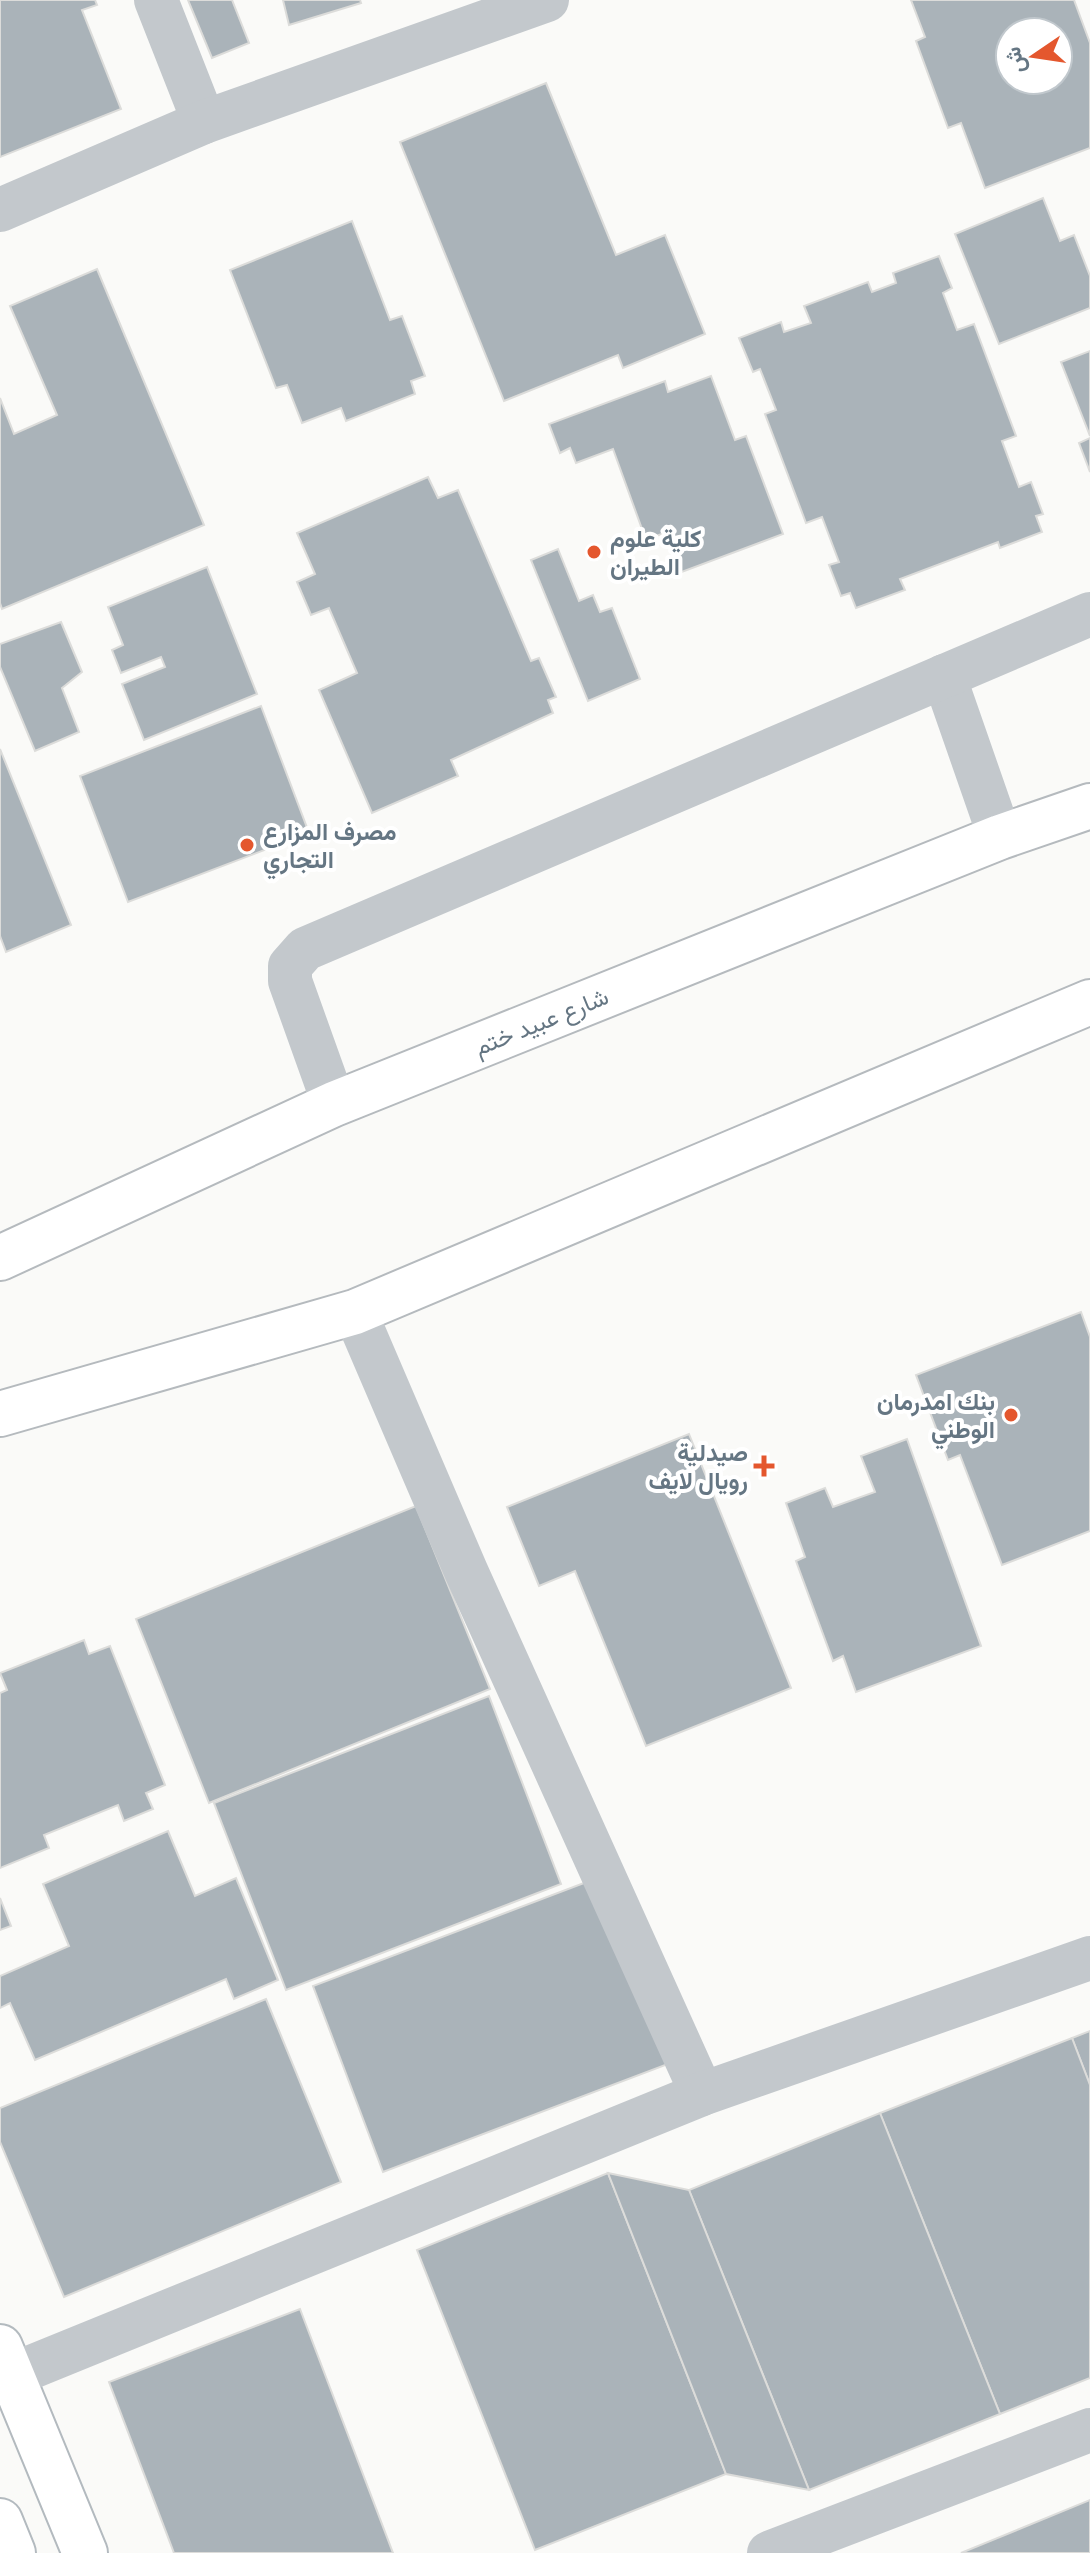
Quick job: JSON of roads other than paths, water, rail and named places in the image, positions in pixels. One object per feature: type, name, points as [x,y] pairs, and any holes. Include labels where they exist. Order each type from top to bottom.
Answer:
[{"type":"main road","name":"شارع عبيد ختم","points":[[0,1258],[334,1104],[1000,837],[1090,806]]},
{"type":"main road","points":[[0,1414],[355,1312],[1090,1002]]},
{"type":"main road","points":[[6,2361],[85,2553]]},
{"type":"main road","points":[[0,2521],[13,2553]]},
{"type":"street","points":[[156,0],[204,122]]},
{"type":"street","points":[[0,210],[204,122],[547,0]]},
{"type":"street","points":[[334,1104],[290,981],[290,966],[305,949],[1090,614]]},
{"type":"street","points":[[944,676],[1000,837]]},
{"type":"street","points":[[355,1312],[466,1571],[702,2094]]},
{"type":"street","points":[[6,2361],[702,2094],[1090,1958]]},
{"type":"street","points":[[769,2553],[1090,2430]]},
{"type":"place","name":"كلية علوم الطيران","points":[[594,552]]},
{"type":"place","name":"مصرف المزارع التجاري","points":[[247,845]]},
{"type":"place","name":"بنك امدرمان الوطني","points":[[1011,1415]]},
{"type":"place","name":"صيدلية رويال لايف","points":[[764,1466]]}]
